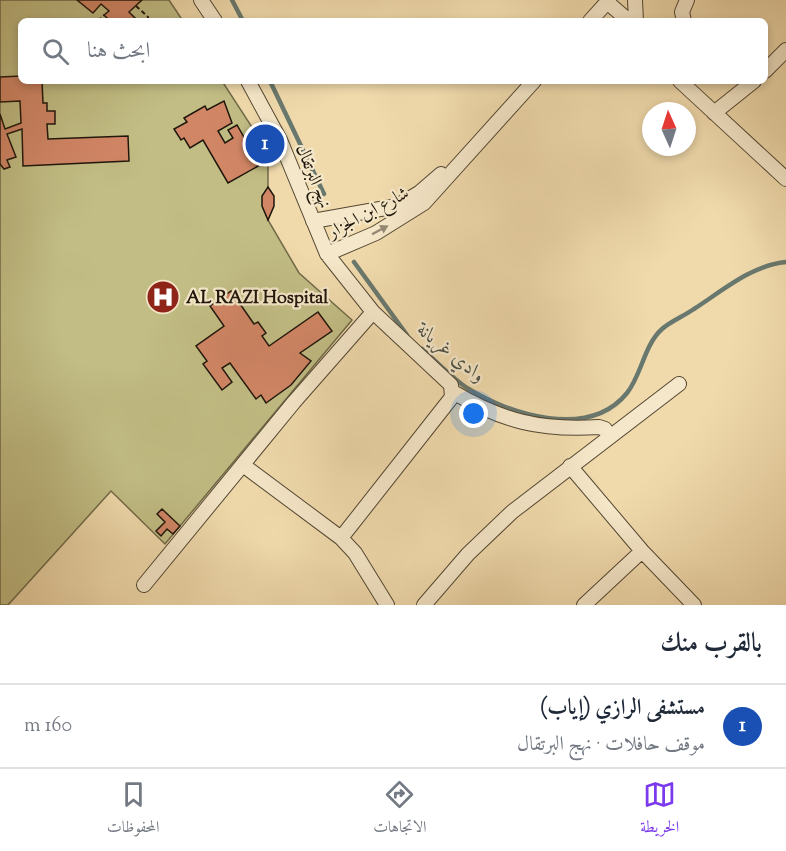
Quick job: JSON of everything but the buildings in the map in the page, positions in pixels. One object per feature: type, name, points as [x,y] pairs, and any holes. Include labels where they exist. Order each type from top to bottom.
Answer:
[{"type":"street","points":[[201,0],[213,18]]},
{"type":"street","points":[[635,0],[636,18]]},
{"type":"street","points":[[683,18],[682,12],[687,0]]},
{"type":"street","points":[[603,11],[621,18]]},
{"type":"street","points":[[768,67],[786,50]]},
{"type":"street","name":"نهج البرتقال","points":[[250,84],[280,140],[327,254],[373,312],[448,380],[453,392]]},
{"type":"street","name":"شارع ابن الجزار","points":[[313,221],[397,206],[419,192],[472,147],[531,84]]},
{"type":"street","points":[[683,84],[786,179]]},
{"type":"street","points":[[714,113],[750,84]]},
{"type":"street","name":"شارع ابن الجزار","points":[[327,254],[376,232],[424,203],[452,174],[472,147]]},
{"type":"street","points":[[144,585],[294,402],[373,312]]},
{"type":"street","points":[[424,605],[468,554],[498,526],[570,466],[679,384]]},
{"type":"street","points":[[340,538],[452,397],[453,392],[482,408],[516,422],[548,428],[599,427],[604,429],[609,437]]},
{"type":"street","points":[[243,465],[340,538],[355,553],[387,605]]},
{"type":"street","points":[[570,466],[642,551],[694,605]]},
{"type":"street","points":[[584,605],[642,551]]},
{"type":"path","points":[[136,6],[148,18]]},
{"type":"path","points":[[101,18],[104,15]]},
{"type":"shaded area","name":"AL RAZI Hospital","points":[[0,0],[169,0],[181,18],[18,18],[18,84],[224,84],[268,152],[268,220],[299,273],[352,320],[165,544],[111,491],[8,605],[0,605]]},
{"type":"waterway","points":[[232,0],[241,18]]},
{"type":"waterway","points":[[271,84],[324,194]]},
{"type":"waterway","name":"وادي غريانة","points":[[354,262],[407,335]]},
{"type":"waterway","name":"وادي غريانة","points":[[422,349],[467,388],[505,407],[549,418],[571,419],[592,416],[611,407],[627,393],[651,343],[666,326],[749,273],[786,262]]},
{"type":"place","name":"مستشفى الرازي (إياب)","points":[[265,144]]},
{"type":"place","name":"AL RAZI Hospital","points":[[163,297]]}]
